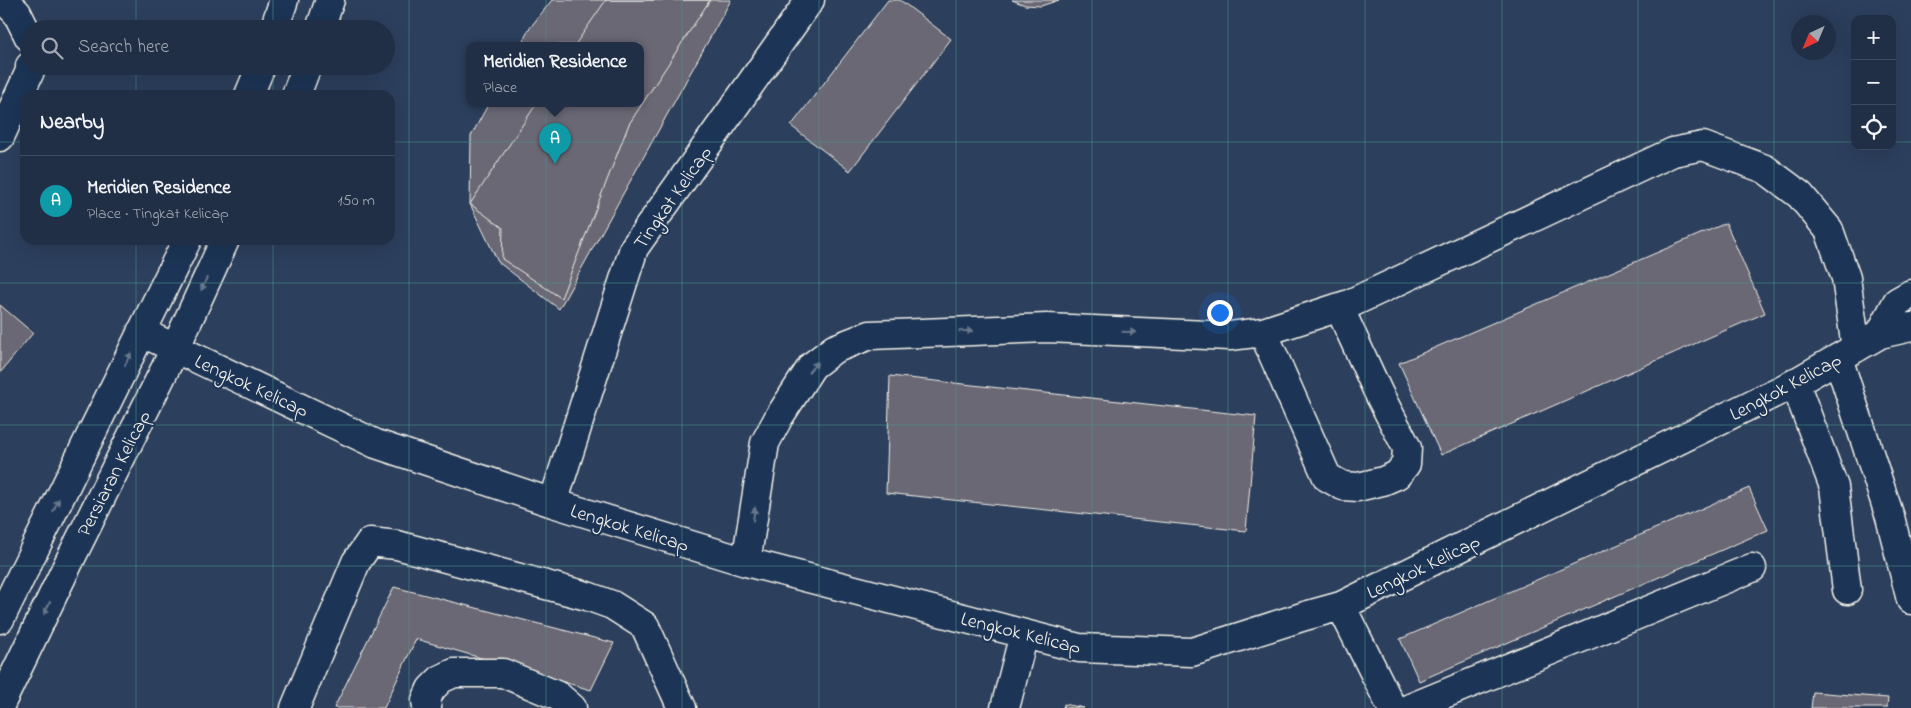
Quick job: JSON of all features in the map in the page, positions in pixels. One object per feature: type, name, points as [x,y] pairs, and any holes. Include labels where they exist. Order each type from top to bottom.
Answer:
[{"type":"street","points":[[4,0],[17,13],[20,20]]},
{"type":"street","points":[[277,20],[284,0]]},
{"type":"street","points":[[323,20],[330,0]]},
{"type":"street","name":"Tingkat Kelicap","points":[[553,503],[634,248],[810,0]]},
{"type":"street","points":[[21,90],[28,75]]},
{"type":"street","points":[[251,90],[257,75]]},
{"type":"street","points":[[298,90],[304,75]]},
{"type":"street","points":[[0,137],[20,93]]},
{"type":"street","points":[[746,562],[765,443],[779,417],[812,366],[834,349],[870,335],[1047,328],[1230,336],[1263,332],[1349,304],[1673,152],[1703,146],[1765,169],[1800,195],[1829,230],[1846,278],[1847,353],[1911,600]]},
{"type":"street","name":"Persiaran Kelicap","points":[[0,619],[184,245]]},
{"type":"street","name":"Persiaran Kelicap","points":[[0,705],[175,348],[222,245]]},
{"type":"street","points":[[1880,334],[1897,302],[1911,294]]},
{"type":"street","points":[[1263,332],[1327,477],[1343,486],[1358,487],[1383,481],[1397,475],[1406,464],[1407,448],[1379,394],[1339,307]]},
{"type":"street","name":"Lengkok Kelicap","points":[[141,332],[376,444],[553,503],[746,562],[1079,648],[1192,652],[1341,606],[1794,383],[1880,334],[1911,327]]},
{"type":"street","points":[[1794,383],[1834,487],[1847,590]]},
{"type":"street","points":[[295,708],[356,562],[370,542],[397,545],[587,596],[612,605],[645,626],[682,708]]},
{"type":"street","points":[[1410,708],[1752,568]]},
{"type":"street","points":[[1341,606],[1392,708]]},
{"type":"street","points":[[1005,708],[1024,634]]},
{"type":"street","points":[[427,708],[426,700],[431,689],[441,679],[454,673],[503,673],[558,696],[572,708]]},
{"type":"building","points":[[552,0],[731,0],[559,309],[498,262],[470,204],[471,136],[487,107],[644,107],[644,42],[522,42],[529,29]]},
{"type":"building","points":[[606,0],[710,0],[644,101],[644,42],[577,42]]},
{"type":"building","points":[[888,0],[900,0],[951,39],[850,171],[791,126]]},
{"type":"building","points":[[1012,0],[1059,0],[1041,6],[1025,5]]},
{"type":"building","points":[[534,107],[640,107],[629,124],[561,298],[502,259],[503,228],[470,204]]},
{"type":"building","points":[[1726,223],[1765,313],[1441,455],[1399,363]]},
{"type":"building","points":[[0,305],[33,333],[0,373]]},
{"type":"building","points":[[890,376],[1256,416],[1246,531],[886,493]]},
{"type":"building","points":[[1749,488],[1768,530],[1419,681],[1400,639]]},
{"type":"building","points":[[394,587],[614,643],[591,690],[416,639],[384,708],[334,708]]},
{"type":"building","points":[[1813,692],[1888,698],[1887,708],[1811,708]]},
{"type":"building","points":[[1064,704],[1084,708],[1063,708]]},
{"type":"place","name":"Meridien Residence","points":[[555,164]]}]
